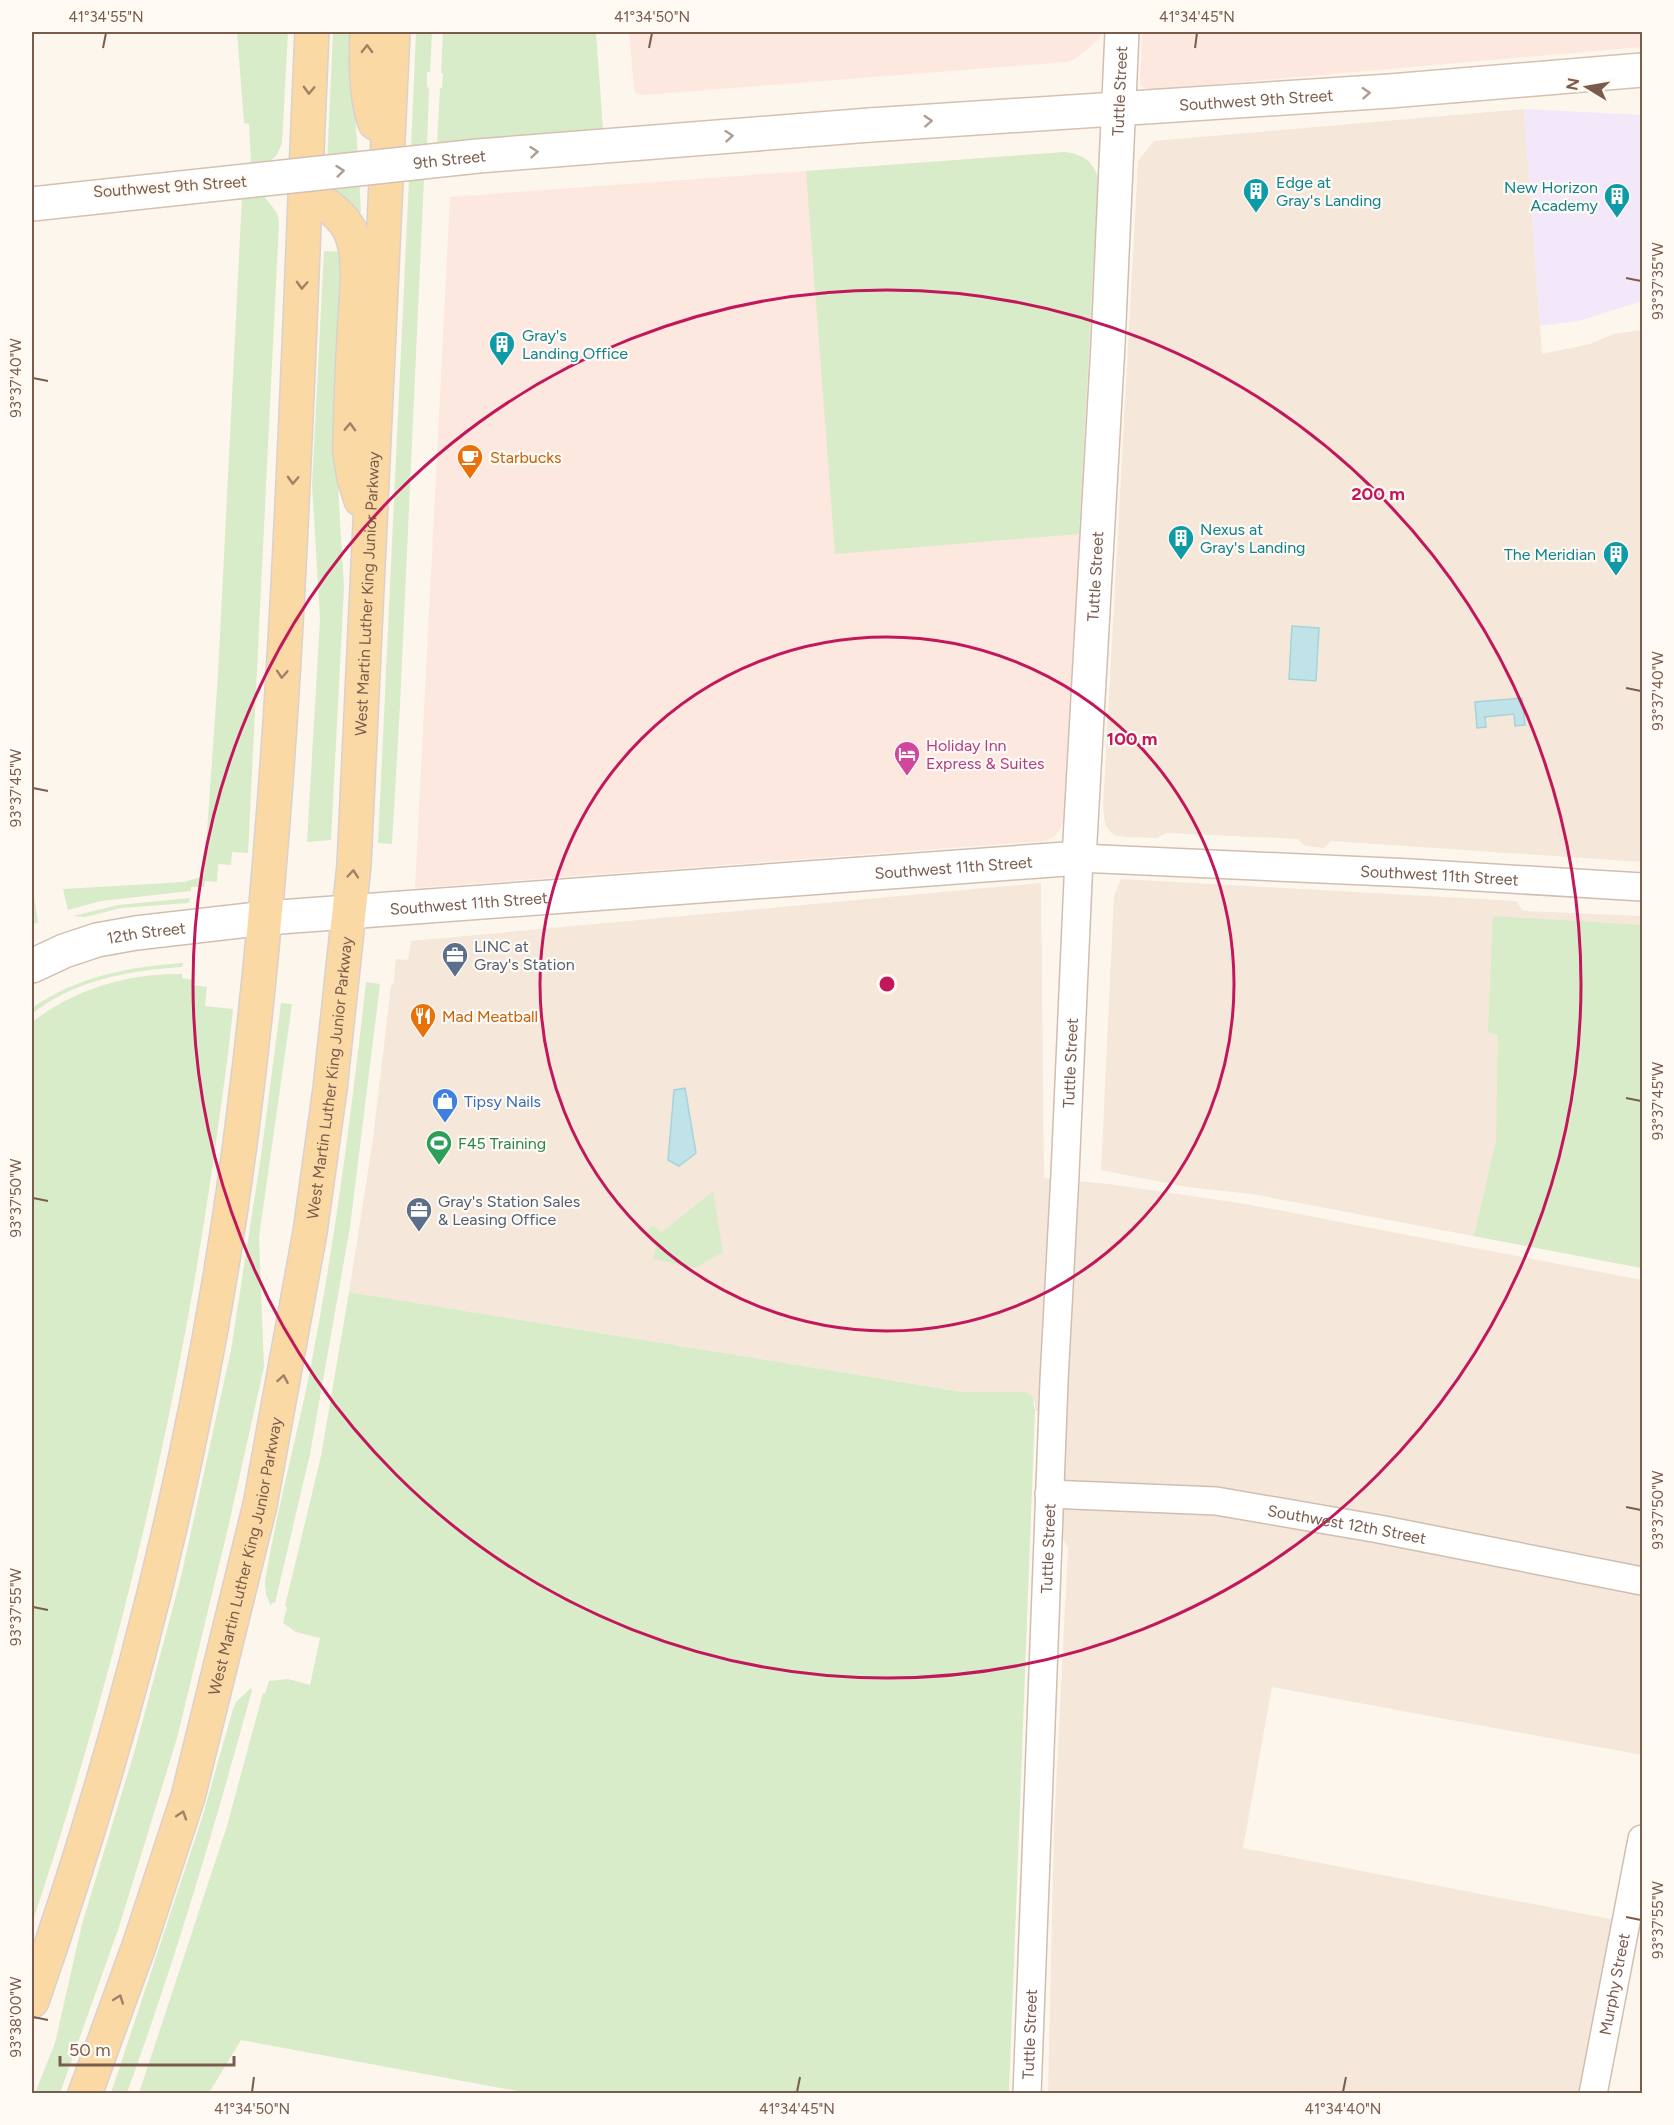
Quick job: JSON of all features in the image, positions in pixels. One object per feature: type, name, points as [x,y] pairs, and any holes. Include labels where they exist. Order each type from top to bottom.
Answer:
[{"type":"main road","points":[[32,2001],[99,1794],[176,1502],[209,1336],[232,1199],[266,918],[291,529],[312,32]]},
{"type":"main road","points":[[367,32],[366,66],[371,113],[387,145]]},
{"type":"main road","name":"West Martin Luther King Junior Parkway","points":[[85,2094],[139,1946],[188,1797],[260,1505],[310,1232],[330,1089],[354,865],[393,32]]},
{"type":"main road","points":[[306,193],[324,202],[337,213],[349,229],[356,249],[357,279],[350,453],[354,478],[370,524]]},
{"type":"street","name":"Tuttle Street","points":[[1027,2094],[1049,1494],[1122,32]]},
{"type":"street","name":"Southwest 9th Street","points":[[870,125],[1390,91],[1642,70]]},
{"type":"street","name":"9th Street","points":[[32,204],[478,156],[870,125]]},
{"type":"street","name":"Southwest 9th Street","points":[[32,198],[238,178],[267,181],[306,193]]},
{"type":"street","name":"Southwest 11th Street","points":[[266,918],[1079,858],[1411,873],[1642,887]]},
{"type":"street","name":"12th Street","points":[[32,966],[64,951],[97,940],[136,933],[266,918]]},
{"type":"street","name":"Southwest 12th Street","points":[[1049,1494],[1216,1501],[1379,1529],[1642,1581]]},
{"type":"street","name":"Murphy Street","points":[[1593,2094],[1642,1839]]},
{"type":"shaded area","points":[[629,32],[1102,32],[1099,39],[1090,47],[1075,59],[1066,62],[643,95],[634,90]]},
{"type":"shaded area","points":[[1142,32],[1642,32],[1642,47],[1148,90],[1140,83]]},
{"type":"shaded area","points":[[1524,109],[1542,354],[1590,344],[1613,334],[1642,330],[1642,862],[1331,841],[1324,848],[1305,846],[1298,839],[1166,833],[1157,838],[1117,836],[1110,832],[1105,824],[1103,808],[1138,161],[1154,141]]},
{"type":"shaded area","points":[[1524,109],[1642,115],[1642,301],[1579,321],[1540,326]]},
{"type":"shaded area","points":[[1065,152],[1084,157],[1091,163],[1098,180],[1067,811],[1060,830],[1054,837],[1045,841],[415,888],[450,197]]},
{"type":"shaded area","points":[[1121,879],[1516,901],[1523,911],[1642,916],[1642,1268],[1252,1194],[1187,1187],[1101,1170],[1114,896]]},
{"type":"shaded area","points":[[1041,883],[1044,1178],[1109,1184],[1246,1204],[1642,1280],[1642,1755],[1272,1687],[1243,1848],[1616,1920],[1581,2093],[1048,2093],[1054,1828],[1068,1548],[1061,1536],[1065,1411],[1035,1411],[1035,1403],[1025,1392],[963,1392],[349,1292],[373,1139],[391,985],[393,985],[396,959],[408,960],[411,941]]},
{"type":"green space","points":[[237,32],[288,32],[282,143],[277,154],[271,160],[263,163],[251,164],[249,124],[244,123]]},
{"type":"green space","points":[[333,32],[357,32],[354,90],[361,212],[350,211],[326,188]]},
{"type":"green space","points":[[416,32],[432,32],[430,72],[427,72],[427,87],[429,88],[427,146],[411,148]]},
{"type":"green space","points":[[443,32],[596,32],[603,129],[437,145],[440,88],[442,88],[443,74],[441,73]]},
{"type":"green space","points":[[1065,152],[1087,160],[1094,168],[1098,180],[1079,534],[835,554],[806,171]]},
{"type":"green space","points":[[424,179],[392,844],[378,843],[409,180]]},
{"type":"green space","points":[[264,196],[277,213],[279,222],[248,853],[232,852],[231,865],[218,864],[217,882],[205,881],[204,887],[191,887],[191,891],[101,901],[68,910],[63,889],[184,882],[204,876],[218,674],[242,198]]},
{"type":"green space","points":[[324,251],[343,252],[337,468],[344,588],[331,840],[307,842],[320,619],[312,484]]},
{"type":"green space","points":[[32,892],[38,922],[32,925]]},
{"type":"green space","points":[[190,898],[189,903],[121,908],[85,917],[73,916],[118,905]]},
{"type":"green space","points":[[1493,916],[1642,925],[1642,1268],[1474,1236],[1496,1141],[1498,1035],[1488,1032]]},
{"type":"green space","points":[[183,963],[182,967],[122,974],[85,985],[66,992],[32,1014],[32,1008],[49,997],[85,981],[143,967]]},
{"type":"green space","points":[[182,974],[182,978],[195,980],[194,985],[207,987],[205,1006],[233,1009],[198,1260],[161,1452],[116,1643],[62,1831],[32,1924],[32,1022],[66,1000],[103,985],[142,976]]},
{"type":"green space","points":[[366,982],[380,984],[350,1227],[310,1454],[275,1603],[272,1602],[271,1606],[266,1595],[265,1582],[329,1266]]},
{"type":"green space","points":[[281,1003],[292,1004],[259,1237],[264,1367],[228,1528],[177,1738],[119,1927],[60,2093],[35,2093],[55,2043],[82,1924],[134,1753],[181,1577],[231,1350],[261,1156]]},
{"type":"green space","points":[[713,1191],[723,1252],[695,1268],[653,1259],[657,1242],[646,1231],[654,1225],[661,1233]]},
{"type":"green space","points":[[349,1292],[963,1392],[1025,1392],[1032,1396],[1035,1411],[1009,2093],[528,2093],[241,2040],[209,2093],[139,2093],[227,1826],[263,1693],[265,1694],[269,1681],[288,1679],[310,1685],[320,1638],[296,1632],[283,1623],[287,1607],[285,1606],[321,1456]]},
{"type":"green space","points":[[251,1688],[209,1842],[145,2043],[127,2093],[111,2093],[203,1815],[233,1709],[236,1702]]},
{"type":"water","points":[[1292,626],[1319,628],[1316,681],[1289,679]]},
{"type":"water","points":[[1522,698],[1525,725],[1515,726],[1514,714],[1485,717],[1486,727],[1477,728],[1475,702]]},
{"type":"water","points":[[685,1088],[696,1153],[679,1166],[668,1160],[674,1090]]},
{"type":"place","name":"Edge at Gray's Landing","points":[[1256,214]]},
{"type":"place","name":"New Horizon Academy","points":[[1617,219]]},
{"type":"place","name":"Gray's Landing Office","points":[[502,367]]},
{"type":"place","name":"Starbucks","points":[[470,480]]},
{"type":"place","name":"Nexus at Gray's Landing","points":[[1181,561]]},
{"type":"place","name":"The Meridian","points":[[1616,577]]},
{"type":"place","name":"Holiday Inn Express & Suites","points":[[907,777]]},
{"type":"place","name":"LINC at Gray's Station","points":[[455,978]]},
{"type":"place","name":"Mad Meatball","points":[[423,1039]]},
{"type":"place","name":"Tipsy Nails","points":[[445,1124]]},
{"type":"place","name":"F45 Training","points":[[439,1166]]},
{"type":"place","name":"Gray's Station Sales & Leasing Office","points":[[419,1233]]}]
